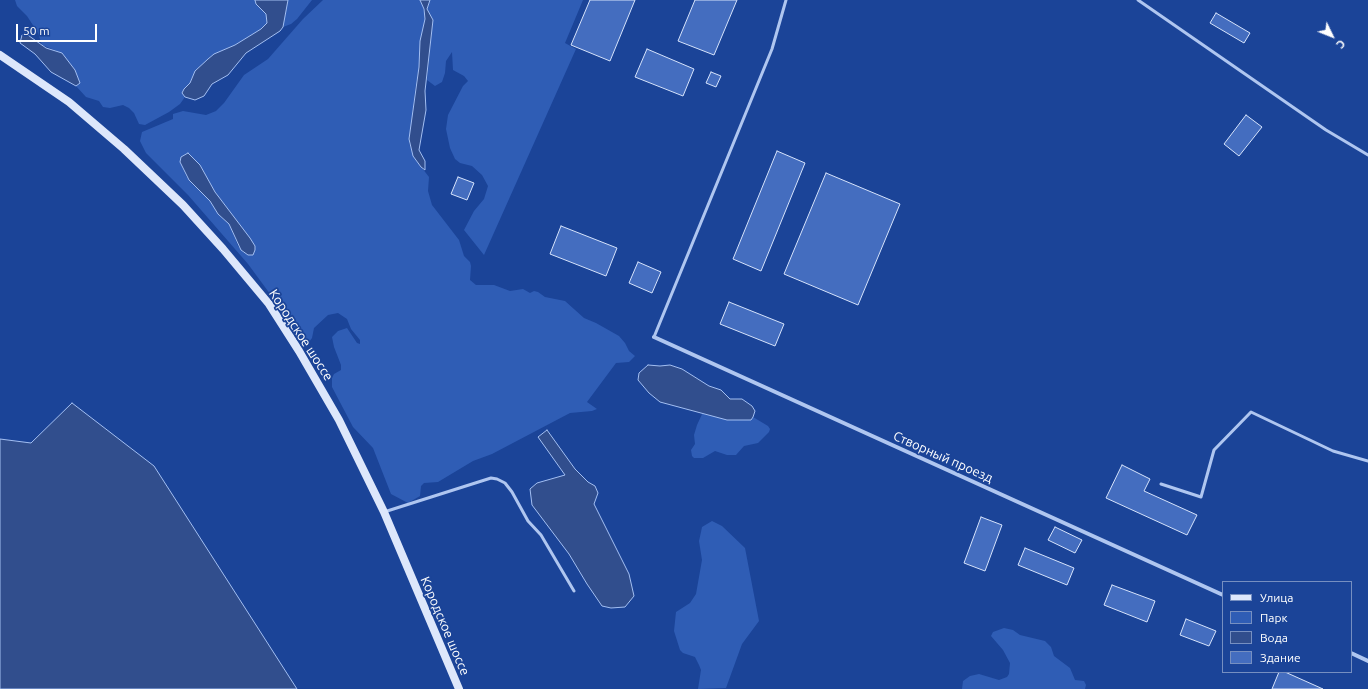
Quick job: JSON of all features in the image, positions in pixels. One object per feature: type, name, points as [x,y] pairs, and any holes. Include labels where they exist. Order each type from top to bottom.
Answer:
[{"type":"main road","name":"Кородское шоссе","points":[[0,55],[69,102],[124,149],[183,205],[223,249],[269,304],[299,351],[339,420],[384,512],[459,689]]},
{"type":"street","name":"Створный проезд","points":[[654,337],[1222,595]]},
{"type":"street","points":[[1352,653],[1368,661]]},
{"type":"lane","points":[[654,337],[772,49],[786,0]]},
{"type":"lane","points":[[1138,0],[1326,130],[1368,155]]},
{"type":"lane","points":[[1161,484],[1201,497],[1214,450],[1251,412],[1333,451],[1368,461]]},
{"type":"lane","points":[[384,512],[491,478],[505,482],[528,521],[541,535],[574,591]]},
{"type":"green space","points":[[15,0],[255,0],[256,4],[268,18],[267,23],[261,29],[235,45],[211,56],[193,75],[190,83],[182,93],[185,97],[180,104],[169,112],[145,125],[139,124],[134,113],[123,105],[110,108],[103,107],[99,101],[86,97],[76,86],[80,83],[75,70],[62,53],[42,45],[38,33],[27,16],[17,6]]},
{"type":"green space","points":[[288,0],[312,0],[297,19],[291,24],[283,27]]},
{"type":"green space","points":[[323,0],[420,0],[423,6],[425,19],[420,47],[419,67],[409,143],[415,159],[429,177],[428,191],[432,205],[459,240],[464,256],[470,262],[470,280],[476,285],[494,285],[510,291],[523,289],[530,293],[534,291],[545,297],[565,301],[584,318],[619,336],[629,351],[635,356],[629,362],[616,363],[587,402],[597,409],[592,411],[570,413],[492,454],[473,461],[438,482],[424,483],[421,486],[420,496],[408,503],[391,494],[373,448],[353,427],[332,387],[332,378],[334,374],[341,370],[341,365],[332,337],[338,331],[347,328],[357,343],[360,344],[360,340],[351,329],[347,319],[338,313],[328,315],[314,328],[312,338],[309,342],[304,340],[248,264],[188,195],[146,153],[140,141],[142,132],[173,119],[173,114],[183,111],[206,115],[216,111],[224,103],[244,75],[268,59],[303,19]],"holes":[[[188,153],[200,165],[215,192],[255,246],[244,253],[238,246],[229,224],[218,214],[210,201],[192,184],[186,176],[180,162],[181,157]]]},
{"type":"green space","points":[[430,0],[583,0],[565,43],[576,49],[484,255],[464,230],[474,211],[484,199],[488,186],[482,175],[472,166],[460,163],[455,159],[450,148],[446,129],[448,115],[463,86],[468,81],[464,76],[453,70],[452,52],[446,61],[445,73],[442,82],[435,86],[427,80],[433,20],[427,9]]},
{"type":"green space","points":[[703,412],[727,420],[751,419],[753,417],[768,426],[770,429],[758,443],[744,446],[736,455],[727,455],[715,451],[703,458],[694,458],[691,450],[695,444],[694,435]]},
{"type":"green space","points":[[712,521],[722,526],[745,548],[759,621],[742,644],[726,688],[698,689],[701,670],[699,665],[695,657],[683,653],[680,650],[674,631],[676,612],[690,603],[696,594],[702,560],[699,541],[702,527]]},
{"type":"green space","points":[[1004,628],[1013,630],[1020,635],[1045,641],[1051,647],[1054,656],[1070,668],[1075,680],[1084,681],[1086,685],[1085,689],[962,689],[963,681],[970,676],[979,674],[999,680],[1007,677],[1009,674],[1010,663],[1003,650],[991,636],[993,632]]},
{"type":"water","points":[[255,0],[288,0],[283,27],[280,31],[246,53],[228,75],[212,84],[204,96],[195,100],[185,97],[182,93],[184,89],[190,83],[195,71],[208,59],[214,54],[235,45],[261,29],[267,23],[266,14],[256,4]]},
{"type":"water","points":[[420,0],[430,0],[427,9],[433,20],[425,91],[426,110],[419,150],[425,161],[425,170],[413,156],[409,139],[419,67],[420,41],[425,19],[424,9]]},
{"type":"water","points":[[25,33],[46,48],[62,53],[75,70],[80,83],[76,86],[51,72],[35,54],[20,43],[22,35]]},
{"type":"water","points":[[188,153],[200,165],[215,192],[250,238],[255,246],[253,255],[248,255],[241,250],[229,224],[218,214],[210,201],[189,180],[180,162],[181,157]]},
{"type":"water","points":[[648,365],[670,365],[682,369],[709,386],[721,390],[730,399],[742,399],[752,406],[755,411],[753,417],[751,420],[727,420],[660,402],[649,393],[638,380],[639,373]]},
{"type":"water","points":[[72,403],[154,466],[297,689],[0,689],[0,439],[31,443]]},
{"type":"water","points":[[547,430],[575,469],[588,482],[595,486],[598,493],[594,504],[629,574],[634,596],[625,607],[611,608],[602,606],[569,554],[532,505],[530,489],[537,483],[565,475],[538,437]]},
{"type":"building","points":[[590,0],[635,0],[610,61],[571,45]]},
{"type":"building","points":[[695,0],[737,0],[714,55],[678,41]]},
{"type":"building","points":[[1216,13],[1250,33],[1244,43],[1210,23]]},
{"type":"building","points":[[647,49],[694,69],[683,96],[635,77]]},
{"type":"building","points":[[711,72],[721,76],[716,87],[706,83]]},
{"type":"building","points":[[1246,115],[1262,127],[1239,156],[1224,144]]},
{"type":"building","points":[[777,151],[805,163],[761,271],[733,259]]},
{"type":"building","points":[[826,173],[900,204],[858,305],[784,274]]},
{"type":"building","points":[[458,177],[474,183],[467,200],[451,194]]},
{"type":"building","points":[[561,226],[617,248],[606,276],[550,254]]},
{"type":"building","points":[[638,262],[661,272],[652,293],[629,283]]},
{"type":"building","points":[[729,302],[784,324],[775,346],[720,324]]},
{"type":"building","points":[[1122,465],[1150,479],[1144,491],[1197,515],[1187,535],[1106,498]]},
{"type":"building","points":[[981,517],[1002,525],[985,571],[964,563]]},
{"type":"building","points":[[1055,527],[1082,540],[1075,553],[1048,540]]},
{"type":"building","points":[[1025,548],[1074,568],[1067,585],[1018,565]]},
{"type":"building","points":[[1112,585],[1155,601],[1147,622],[1104,605]]},
{"type":"building","points":[[1186,619],[1216,631],[1209,646],[1180,635]]},
{"type":"building","points":[[1279,673],[1287,673],[1323,689],[1272,689]]}]
